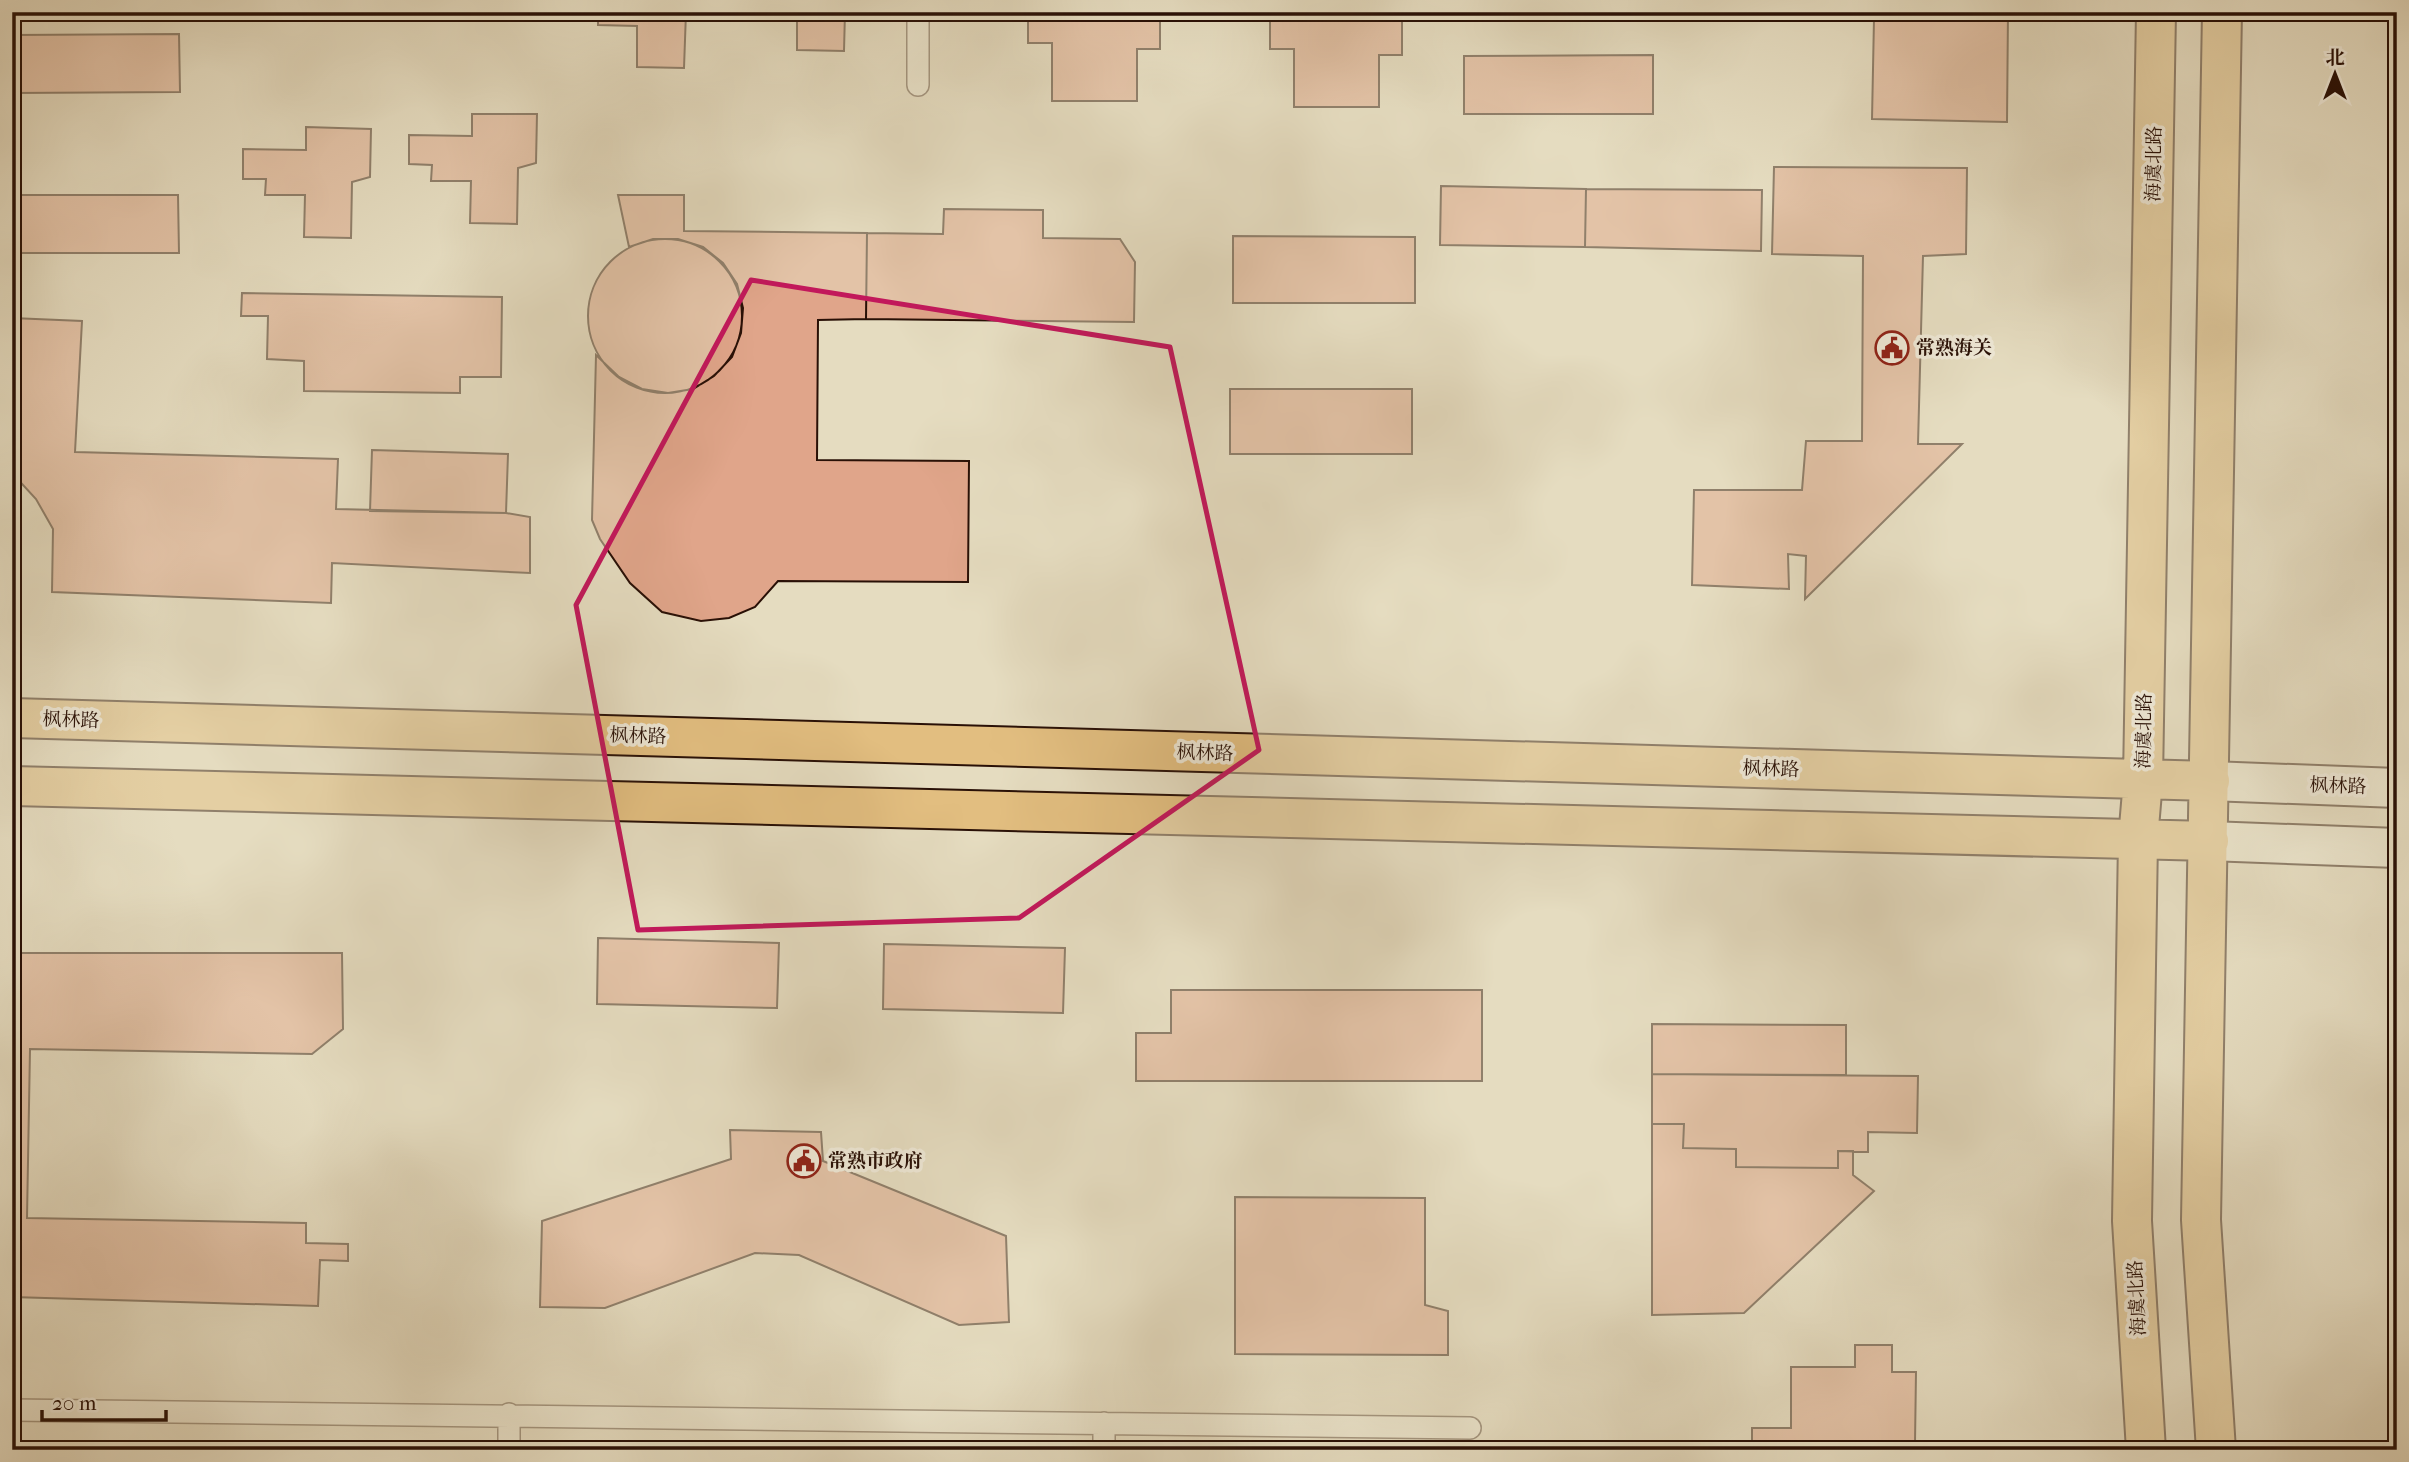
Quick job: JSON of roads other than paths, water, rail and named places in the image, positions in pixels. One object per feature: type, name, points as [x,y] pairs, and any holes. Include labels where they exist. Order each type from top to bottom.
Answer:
[{"type":"main road","name":"海虞北路","points":[[2146,1450],[2132,1221],[2138,839],[2143,780],[2156,12]]},
{"type":"main road","points":[[2216,1450],[2202,1220],[2222,12]]},
{"type":"main road","name":"枫林路","points":[[12,718],[2397,788]]},
{"type":"main road","points":[[12,786],[2138,839],[2397,848]]},
{"type":"lane","points":[[918,12],[918,85]]},
{"type":"lane","points":[[12,1410],[1470,1427]]},
{"type":"lane","points":[[509,1414],[509,1450]]},
{"type":"lane","points":[[1104,1423],[1104,1450]]},
{"type":"place","name":"常熟海关","points":[[1892,348]]},
{"type":"place","name":"常熟市政府","points":[[804,1161]]}]
